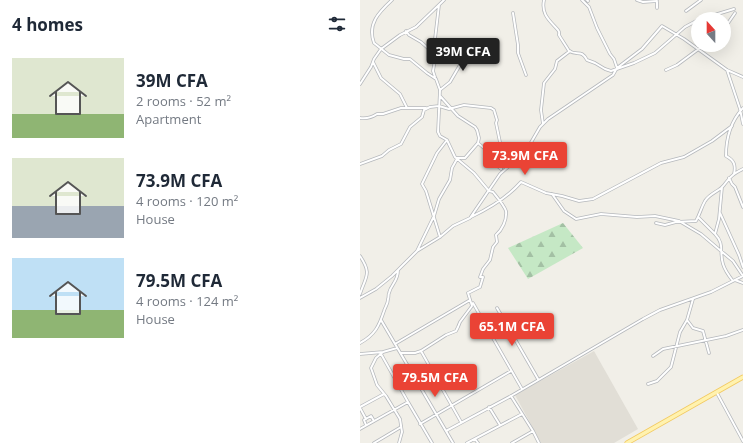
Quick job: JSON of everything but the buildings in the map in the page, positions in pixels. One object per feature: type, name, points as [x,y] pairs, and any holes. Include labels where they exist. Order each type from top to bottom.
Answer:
[{"type":"main road","points":[[627,443],[743,377]]},
{"type":"street","points":[[392,0],[375,18],[372,26],[374,43],[389,55],[410,59],[427,73],[436,78]]},
{"type":"street","points":[[360,84],[381,49],[406,31],[416,27],[444,0]]},
{"type":"street","points":[[544,0],[544,11],[546,17],[558,30],[559,37],[570,51],[584,55],[587,60],[611,71],[642,49],[662,26],[691,44]]},
{"type":"street","points":[[582,0],[588,6]]},
{"type":"street","points":[[587,0],[597,28],[614,59],[617,68]]},
{"type":"street","points":[[637,0],[643,2],[657,1],[657,8]]},
{"type":"street","points":[[686,11],[701,0]]},
{"type":"street","points":[[401,353],[408,354],[421,351],[446,335],[456,331],[460,322],[472,306],[468,293],[480,287],[483,277],[480,277],[490,260],[493,247],[497,242],[496,235],[501,231],[505,219],[506,210],[493,192],[489,191],[474,173],[456,159],[447,140],[440,136],[438,132],[437,123],[440,106],[440,90],[433,71],[437,51],[435,39],[440,4]]},
{"type":"street","points":[[724,12],[734,9]]},
{"type":"street","points":[[513,13],[518,53],[526,75]]},
{"type":"street","points":[[731,19],[735,13]]},
{"type":"street","points":[[470,218],[502,170],[517,159],[529,146],[543,124],[570,103],[612,75],[617,68],[634,64],[655,53],[676,34],[691,23]]},
{"type":"street","points":[[406,31],[409,35],[421,42],[430,50],[437,51]]},
{"type":"street","points":[[440,90],[450,82],[467,53],[467,44]]},
{"type":"street","points":[[543,124],[541,110],[544,83],[555,69],[557,61],[570,51]]},
{"type":"street","points":[[666,70],[677,66],[694,52]]},
{"type":"street","points":[[702,52],[727,70],[743,77]]},
{"type":"street","points":[[373,62],[381,78],[400,94],[407,108]]},
{"type":"street","points":[[727,70],[743,124]]},
{"type":"street","points":[[440,96],[464,120],[475,127],[479,138],[478,143],[465,158],[456,159]]},
{"type":"street","points":[[360,118],[366,119],[377,114],[407,108],[427,108],[440,106],[449,109],[464,105],[491,108],[494,110],[497,120],[496,123],[502,147],[502,170]]},
{"type":"street","points":[[360,164],[382,156],[389,150],[401,144],[410,128],[422,117],[424,110],[427,108]]},
{"type":"street","points":[[734,174],[734,163],[726,156],[726,143],[732,126],[743,108]]},
{"type":"street","points":[[360,298],[376,289],[417,251],[440,237],[453,226],[500,202],[521,182],[546,193],[579,201],[593,199],[661,164],[684,157],[712,141],[732,126]]},
{"type":"street","points":[[440,237],[426,191],[422,184],[437,153],[447,140]]},
{"type":"street","points":[[478,143],[485,149],[486,156],[502,170]]},
{"type":"street","points":[[417,251],[434,216],[439,199],[450,180],[452,168],[456,159]]},
{"type":"street","points":[[552,194],[564,211],[576,219],[601,214],[636,217],[655,216],[679,221],[696,221],[710,196],[724,186],[729,178],[743,169]]},
{"type":"street","points":[[729,178],[735,187],[743,207]]},
{"type":"street","points":[[715,234],[720,212],[722,187]]},
{"type":"street","points":[[720,212],[743,267]]},
{"type":"street","points":[[698,217],[719,238],[723,266],[734,281],[743,283]]},
{"type":"street","points":[[446,431],[511,396],[538,379],[660,310],[693,299],[743,276],[733,261],[701,234],[679,221],[665,225],[656,223]]},
{"type":"street","points":[[360,256],[367,268],[366,280],[360,294]]},
{"type":"street","points":[[360,343],[373,334],[381,320],[384,310],[387,307],[389,293],[397,280],[398,270]]},
{"type":"street","points":[[466,293],[522,389]]},
{"type":"street","points":[[648,384],[657,381],[671,367],[678,346],[680,332],[687,320],[693,299]]},
{"type":"street","points":[[395,344],[471,300]]},
{"type":"street","points":[[497,308],[538,379]]},
{"type":"street","points":[[381,320],[453,443]]},
{"type":"street","points":[[687,320],[693,328],[703,330],[709,353]]},
{"type":"street","points":[[652,356],[663,349],[726,336],[743,330]]},
{"type":"street","points":[[360,354],[383,352],[397,348]]},
{"type":"street","points":[[421,351],[461,422]]},
{"type":"street","points":[[383,352],[376,358],[371,368],[377,385],[400,419],[402,432],[399,443]]},
{"type":"street","points":[[380,354],[431,443]]},
{"type":"street","points":[[420,424],[511,371]]},
{"type":"street","points":[[401,389],[416,380]]},
{"type":"street","points":[[716,392],[743,441]]},
{"type":"street","points":[[366,425],[364,420],[366,419],[360,408],[384,394]]},
{"type":"street","points":[[511,396],[540,443]]},
{"type":"street","points":[[360,429],[408,402]]},
{"type":"street","points":[[489,407],[500,425]]},
{"type":"street","points":[[467,443],[522,414]]},
{"type":"street","points":[[366,419],[371,416],[374,421]]},
{"type":"street","points":[[374,443],[401,427]]},
{"type":"street","points":[[512,443],[533,431]]},
{"type":"street","points":[[475,439],[478,443]]},
{"type":"shaded area","points":[[594,351],[638,429],[614,443],[541,443],[515,395]]},
{"type":"green space","points":[[563,223],[583,248],[528,279],[508,248]]}]
